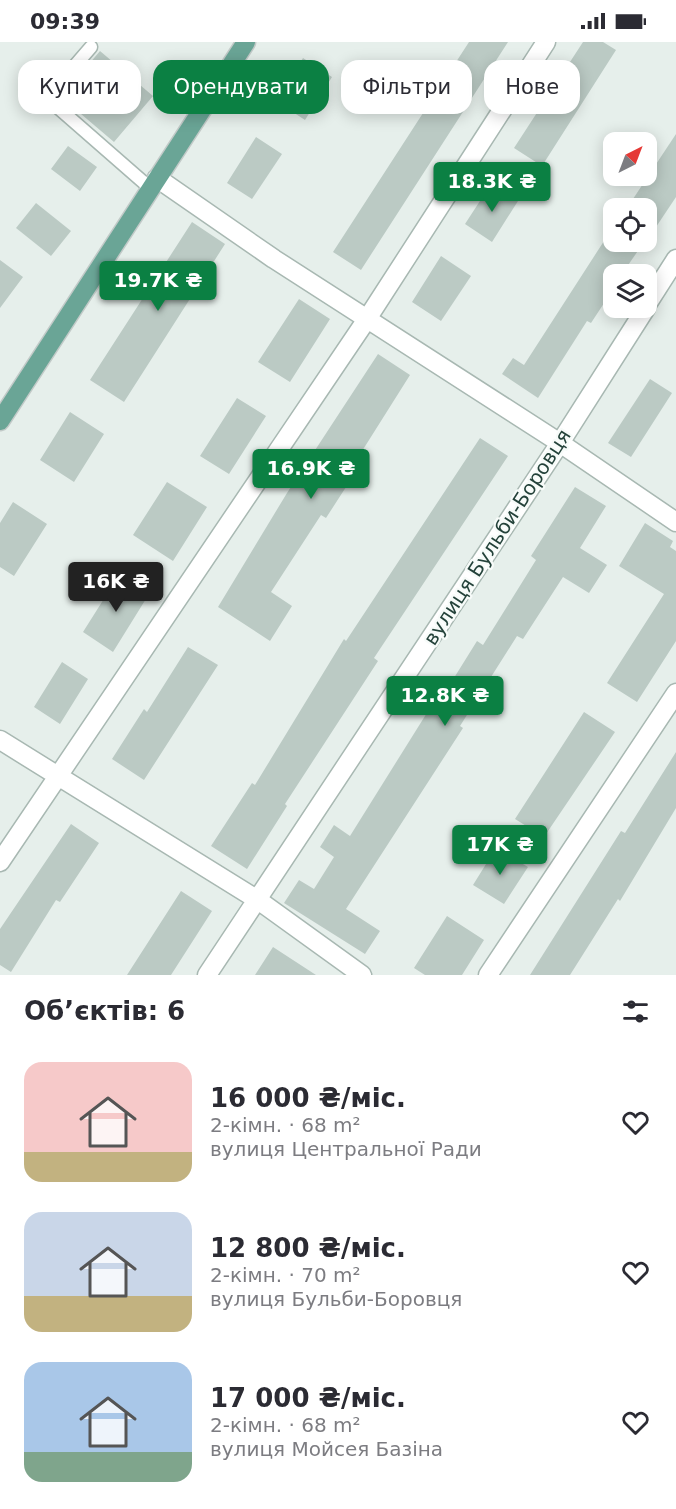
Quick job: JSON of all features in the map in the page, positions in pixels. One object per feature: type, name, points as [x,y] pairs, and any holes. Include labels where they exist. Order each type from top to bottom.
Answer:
[{"type":"main road","points":[[0,421],[246,42]]},
{"type":"street","points":[[0,862],[367,319],[546,42]]},
{"type":"street","points":[[153,183],[560,443],[605,476],[676,522]]},
{"type":"street","name":"вулиця Бульби-Боровця","points":[[657,290],[676,260]]},
{"type":"street","name":"вулиця Бульби-Боровця","points":[[207,975],[560,443],[639,318]]},
{"type":"street","points":[[488,975],[676,693]]},
{"type":"street","points":[[0,740],[258,900],[362,975]]},
{"type":"lane","points":[[91,47],[47,98],[153,183]]},
{"type":"building","points":[[469,42],[508,42],[496,60],[484,60],[484,79],[472,98],[472,60],[457,60]]},
{"type":"building","points":[[583,42],[603,42],[616,50],[580,106],[580,60],[571,60]]},
{"type":"building","points":[[100,51],[111,60],[92,60]]},
{"type":"building","points":[[141,86],[153,96],[141,110]]},
{"type":"building","points":[[81,114],[138,114],[114,142]]},
{"type":"building","points":[[296,114],[309,114],[305,120]]},
{"type":"building","points":[[422,114],[462,114],[361,270],[333,252]]},
{"type":"building","points":[[536,114],[575,114],[542,166],[514,148]]},
{"type":"building","points":[[676,134],[676,197],[657,226],[657,198],[634,198],[642,186],[657,186],[657,163]]},
{"type":"building","points":[[256,137],[282,154],[252,199],[227,183]]},
{"type":"building","points":[[68,146],[97,167],[80,191],[51,169]]},
{"type":"building","points":[[491,184],[518,201],[492,242],[465,224]]},
{"type":"building","points":[[36,203],[71,231],[51,256],[16,228]]},
{"type":"building","points":[[192,222],[225,244],[124,402],[90,380]]},
{"type":"building","points":[[603,243],[603,252],[637,252],[629,264],[603,264],[603,305],[591,323],[587,321],[538,398],[502,374],[513,358],[524,365]]},
{"type":"building","points":[[441,256],[471,276],[441,321],[412,302]]},
{"type":"building","points":[[0,260],[23,277],[0,308]]},
{"type":"building","points":[[299,299],[330,319],[290,382],[258,362]]},
{"type":"building","points":[[378,354],[410,375],[352,467],[357,470],[326,518],[321,515],[271,592],[292,606],[270,641],[218,607],[287,493]]},
{"type":"building","points":[[650,379],[672,393],[631,457],[608,443]]},
{"type":"building","points":[[237,398],[266,416],[229,474],[200,456]]},
{"type":"building","points":[[70,412],[104,434],[74,482],[40,460]]},
{"type":"building","points":[[480,438],[508,456],[374,658],[378,661],[285,804],[287,806],[247,869],[211,846],[252,783],[255,785],[344,639],[346,641]]},
{"type":"building","points":[[167,482],[207,507],[173,561],[133,535]]},
{"type":"building","points":[[575,487],[606,506],[580,548],[607,565],[589,593],[563,577],[523,639],[517,636],[460,726],[463,728],[346,909],[380,931],[365,954],[284,903],[299,880],[314,889],[334,857],[320,847],[334,825],[350,836],[430,708],[434,710],[477,641],[483,645],[536,560],[531,556]]},
{"type":"building","points":[[13,502],[47,524],[14,576],[0,567],[0,523]]},
{"type":"building","points":[[645,523],[673,541],[670,547],[676,551],[676,641],[637,702],[607,683],[664,594],[619,566]]},
{"type":"building","points":[[119,575],[149,594],[113,652],[83,632]]},
{"type":"building","points":[[188,647],[218,665],[144,780],[112,759],[144,709],[147,712]]},
{"type":"building","points":[[62,662],[88,679],[60,724],[34,707]]},
{"type":"building","points":[[584,712],[615,732],[544,837],[515,819]]},
{"type":"building","points":[[676,752],[676,808],[620,901],[618,899],[570,975],[530,975],[621,831],[625,833]]},
{"type":"building","points":[[71,824],[99,843],[60,902],[56,900],[11,972],[0,965],[0,929]]},
{"type":"building","points":[[496,848],[528,867],[504,904],[473,885]]},
{"type":"building","points":[[181,891],[212,911],[171,975],[127,975]]},
{"type":"building","points":[[447,916],[484,940],[462,975],[425,975],[414,968]]},
{"type":"building","points":[[273,947],[316,975],[255,975]]}]
